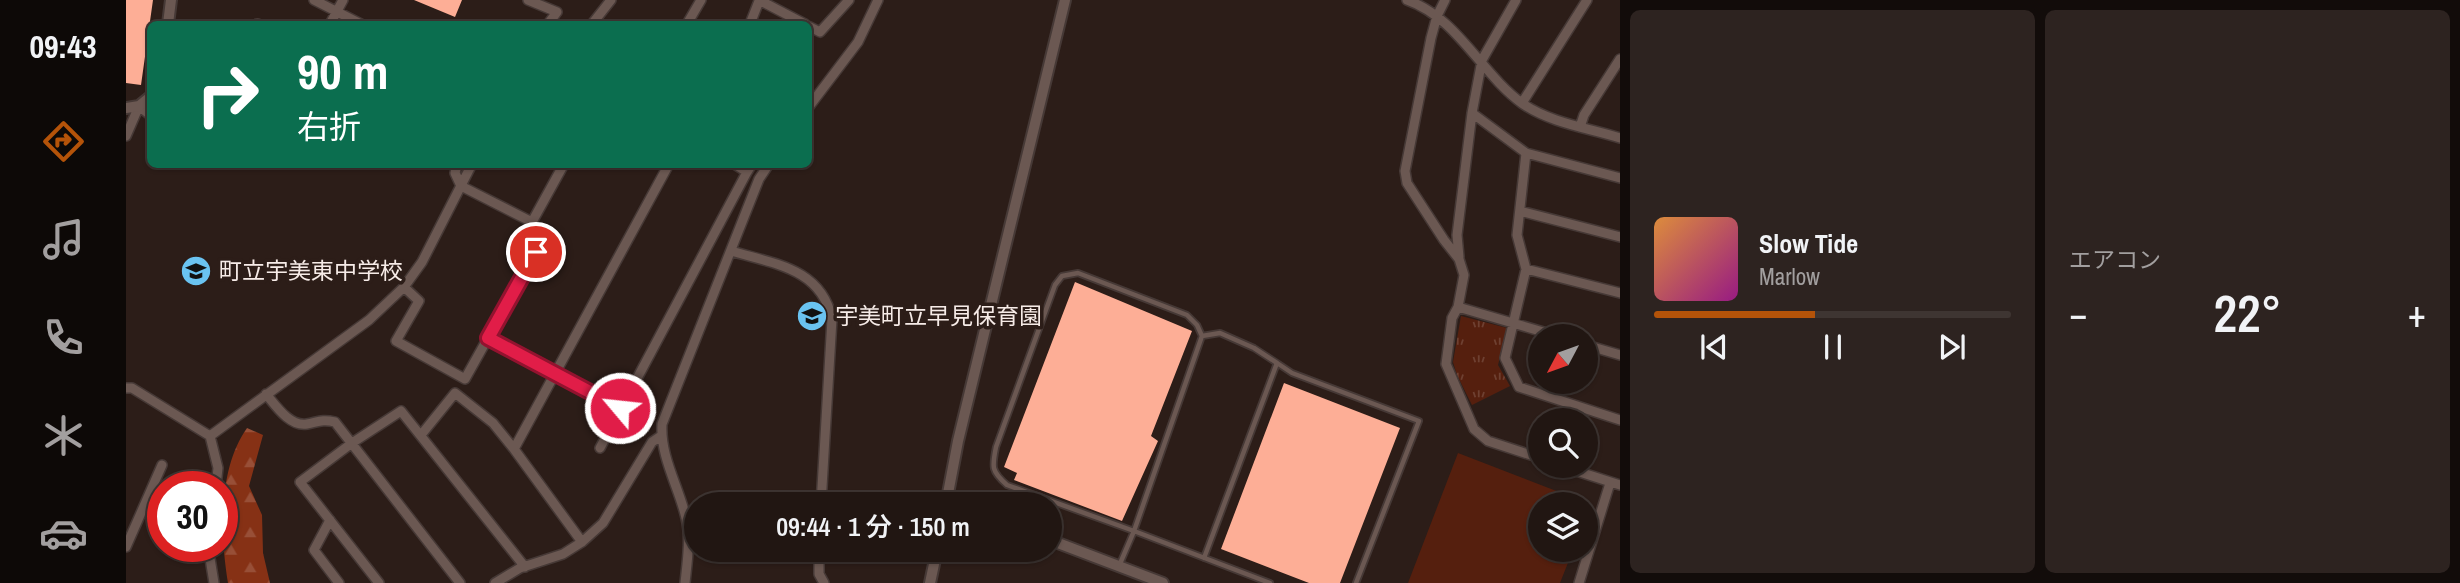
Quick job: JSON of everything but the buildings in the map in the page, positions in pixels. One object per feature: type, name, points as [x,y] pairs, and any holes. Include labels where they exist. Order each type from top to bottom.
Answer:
[{"type":"street","points":[[168,21],[172,0]]},
{"type":"street","points":[[314,0],[355,21]]},
{"type":"street","points":[[332,21],[343,0]]},
{"type":"street","points":[[528,0],[557,12],[550,21]]},
{"type":"street","points":[[594,21],[611,0]]},
{"type":"street","points":[[689,21],[701,0]]},
{"type":"street","points":[[812,28],[820,32],[849,0]]},
{"type":"street","points":[[812,103],[858,42],[878,0]]},
{"type":"street","points":[[951,492],[958,441],[1065,0]]},
{"type":"street","points":[[1407,0],[1437,16],[1482,60],[1506,90],[1522,103],[1537,112],[1580,127],[1619,136]]},
{"type":"street","points":[[1446,0],[1437,16],[1405,171],[1407,183],[1459,259]]},
{"type":"street","points":[[1516,0],[1482,60],[1472,113],[1457,235],[1459,259],[1464,275],[1458,307],[1452,318],[1446,364],[1474,429],[1488,441],[1528,454]]},
{"type":"street","points":[[1522,103],[1587,0]]},
{"type":"street","points":[[751,21],[759,1],[799,21]]},
{"type":"street","points":[[1580,127],[1584,115],[1620,59]]},
{"type":"street","points":[[126,136],[139,106],[147,99]]},
{"type":"street","points":[[126,108],[139,106],[147,113]]},
{"type":"street","points":[[1472,113],[1526,153],[1620,178]]},
{"type":"street","points":[[1526,153],[1517,235],[1526,269],[1505,358],[1519,387],[1620,420]]},
{"type":"street","points":[[456,168],[455,173],[461,186],[532,222],[562,168]]},
{"type":"street","points":[[210,436],[369,320],[404,287],[422,262],[470,168]]},
{"type":"street","points":[[514,449],[666,168]]},
{"type":"street","points":[[600,448],[750,168]]},
{"type":"street","points":[[685,583],[688,561],[687,520],[661,436],[666,410],[759,179],[766,168]]},
{"type":"street","points":[[1520,211],[1620,237]]},
{"type":"street","points":[[404,287],[419,300],[396,341],[465,379],[536,252],[536,243]]},
{"type":"street","points":[[731,251],[808,277],[821,290],[829,304],[832,319],[822,492]]},
{"type":"street","points":[[1526,269],[1620,293]]},
{"type":"street","points":[[1458,307],[1528,327]]},
{"type":"street","points":[[488,338],[620,408]]},
{"type":"street","points":[[1598,349],[1620,355]]},
{"type":"street","points":[[126,388],[132,388],[210,436],[218,471]]},
{"type":"street","points":[[421,435],[454,393],[493,423],[582,542]]},
{"type":"street","points":[[266,394],[291,421],[304,425],[321,419],[335,422],[460,583]]},
{"type":"street","points":[[379,583],[300,482],[401,411],[525,567]]},
{"type":"street","points":[[495,583],[525,567],[563,554],[582,542],[603,523],[652,442],[661,436]]},
{"type":"street","points":[[126,547],[162,465]]},
{"type":"street","points":[[1579,583],[1615,484],[1597,478]]},
{"type":"street","points":[[330,520],[314,550],[339,583]]},
{"type":"street","points":[[1062,545],[1163,583]]},
{"type":"street","points":[[211,562],[214,583]]},
{"type":"street","points":[[820,562],[824,583]]},
{"type":"street","points":[[930,583],[934,562]]},
{"type":"lane","points":[[1119,566],[1134,531],[1202,336],[1197,325],[1187,315],[1078,274],[1062,276],[1055,285],[996,447],[992,465],[997,476],[1007,485],[1134,531],[1270,583]]},
{"type":"lane","points":[[1202,336],[1220,333],[1254,348],[1292,373],[1419,421],[1356,583]]},
{"type":"lane","points":[[1203,558],[1277,363]]},
{"type":"green space","points":[[1461,316],[1507,328],[1498,365],[1510,386],[1472,405],[1453,362]]},
{"type":"green space","points":[[247,428],[263,435],[249,486],[262,515],[263,553],[270,583],[228,583],[226,562],[238,562],[238,471],[229,471]]},
{"type":"green space","points":[[1458,453],[1559,492],[1528,492],[1528,562],[1568,562],[1560,583],[1408,583]]},
{"type":"place","name":"町立宇美東中学校","points":[[196,271]]},
{"type":"place","name":"宇美町立早見保育園","points":[[812,316]]},
{"type":"route","points":[[536,252],[488,338],[620,408]]}]
